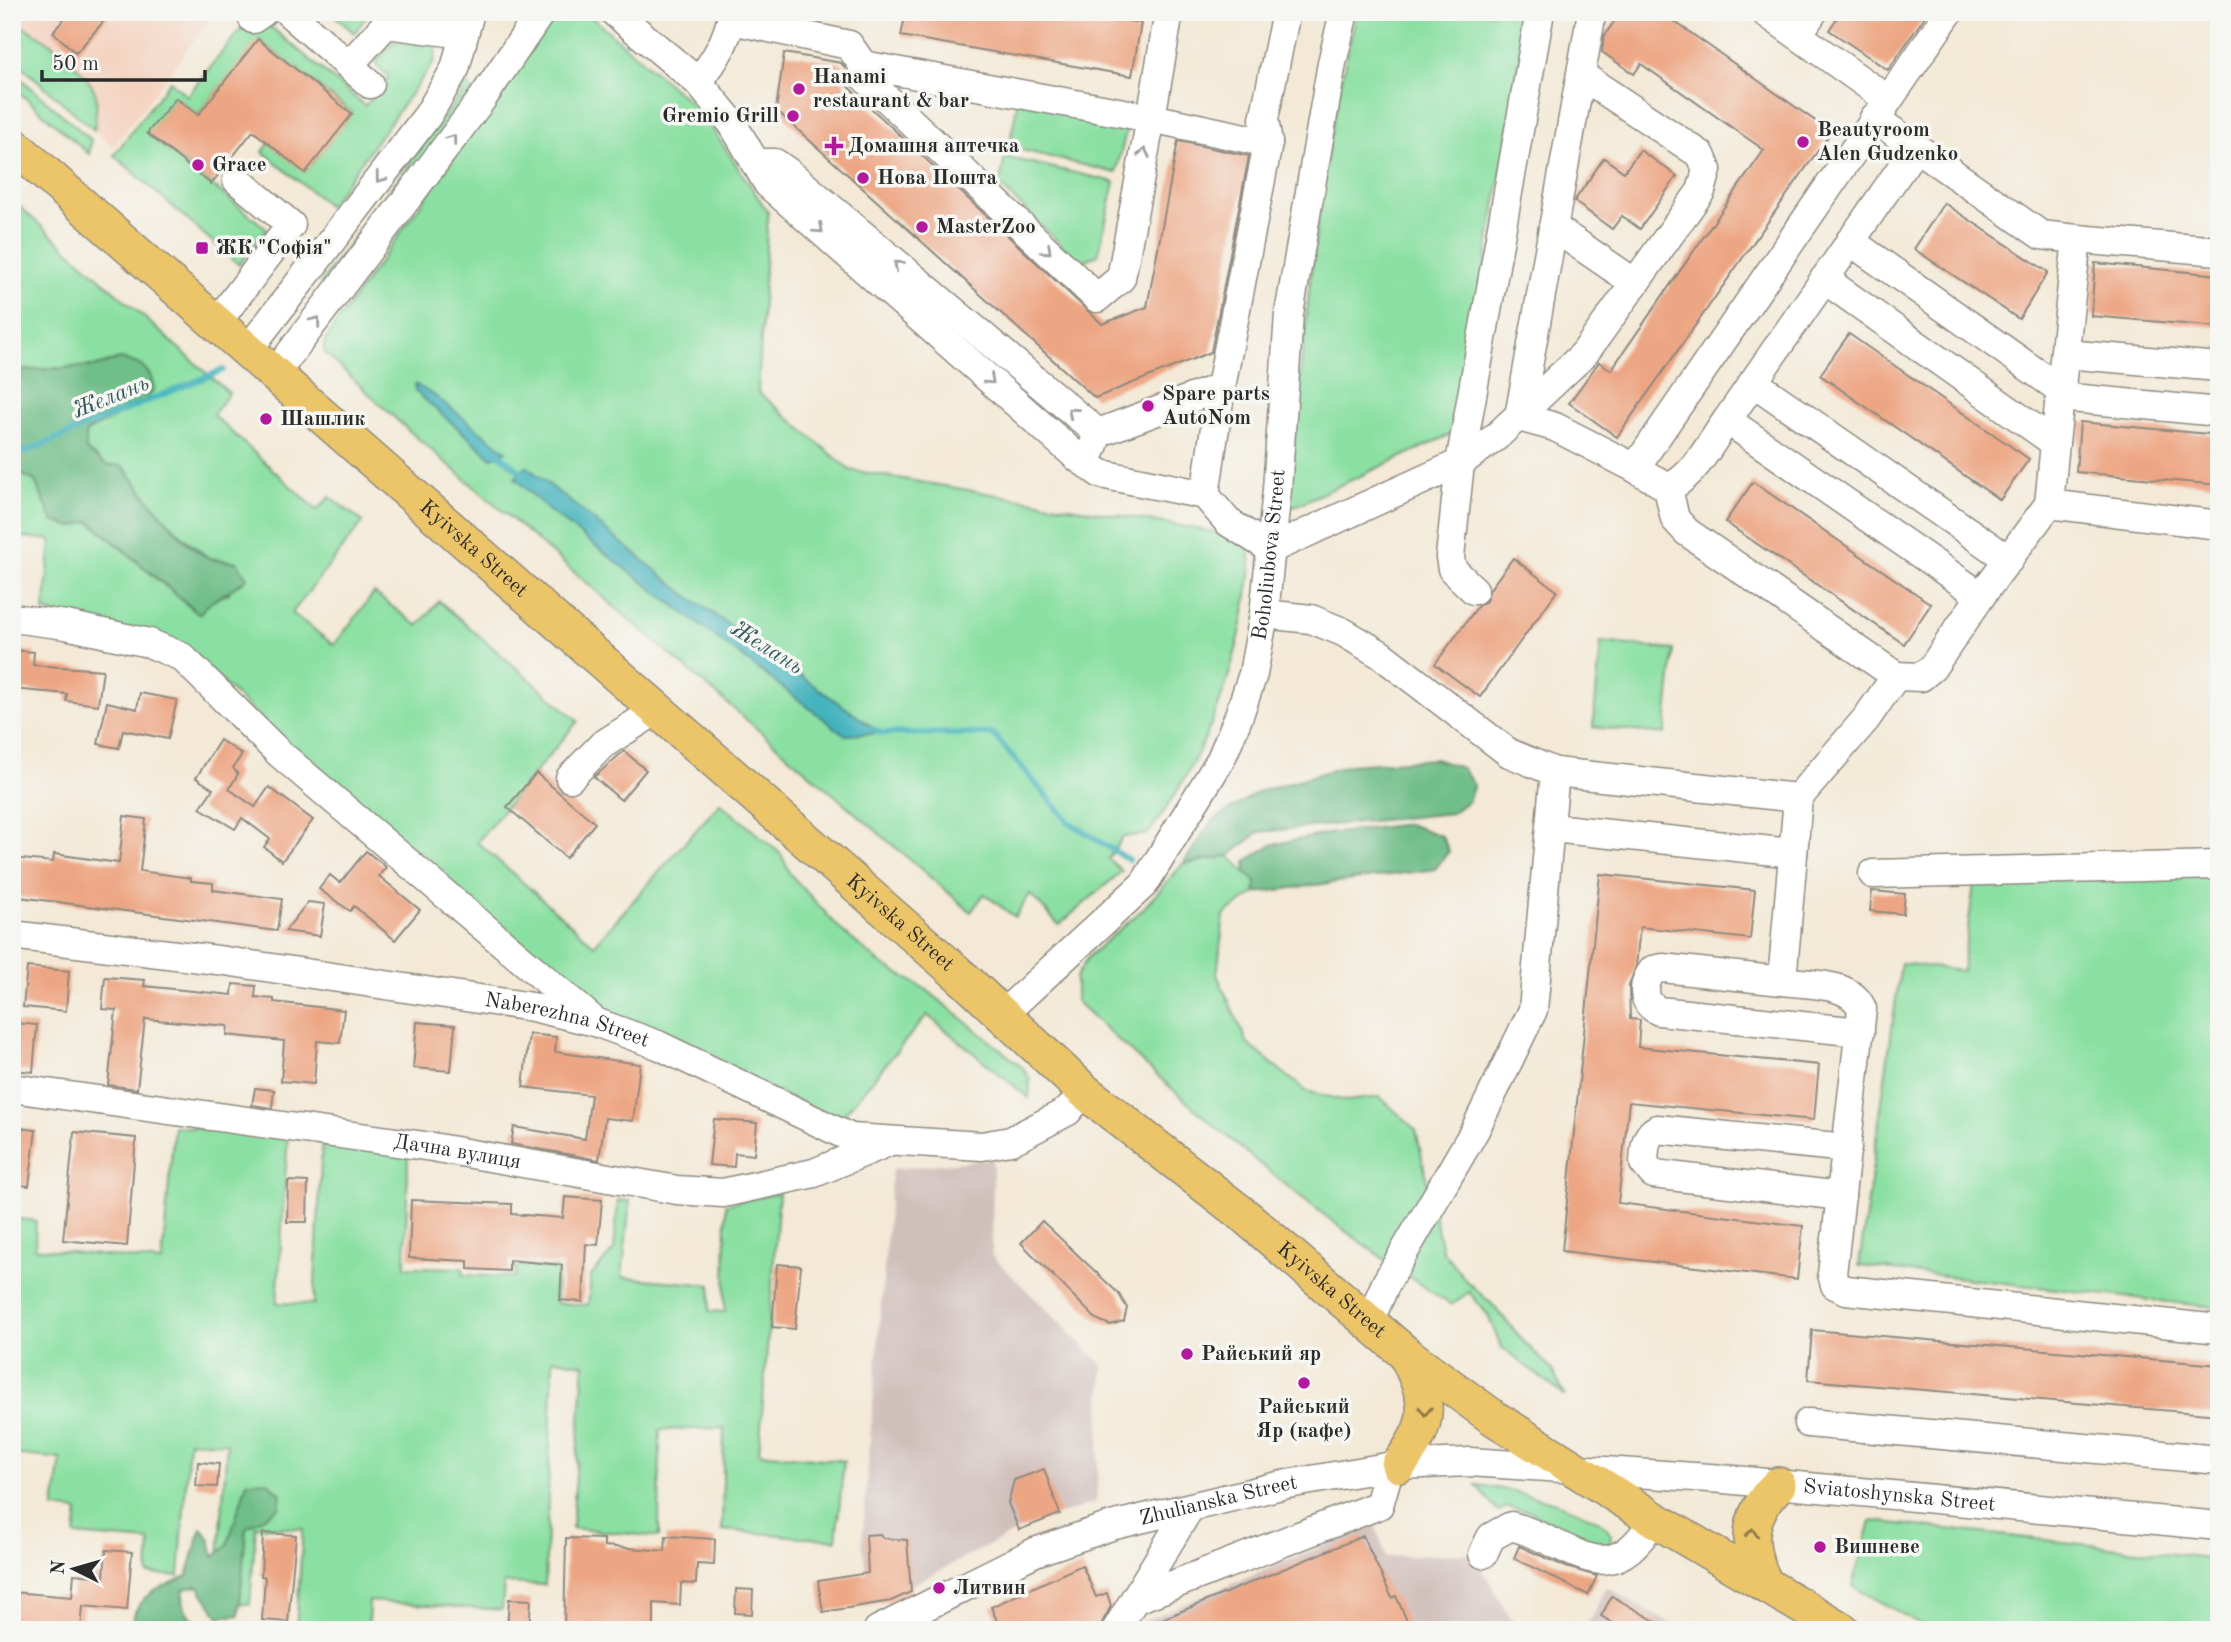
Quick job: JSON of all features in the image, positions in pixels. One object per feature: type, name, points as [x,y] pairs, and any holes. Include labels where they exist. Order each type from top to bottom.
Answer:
[{"type":"main road","name":"Kyivska Street","points":[[12,144],[1003,1014],[1084,1091],[1246,1217],[1406,1354],[1494,1418],[1654,1520],[1842,1630]]},
{"type":"main road","points":[[1394,1465],[1414,1444],[1425,1419],[1423,1389],[1406,1354]]},
{"type":"main road","points":[[1766,1586],[1756,1567],[1750,1543],[1752,1524],[1762,1503],[1779,1485]]},
{"type":"street","points":[[288,12],[370,84]]},
{"type":"street","points":[[274,375],[482,99],[541,12]]},
{"type":"street","points":[[614,12],[698,82],[732,123],[768,184],[1077,457],[1101,474],[1205,495],[1228,522],[1271,549],[1460,463],[1519,418],[1584,354],[1701,191],[1707,170],[1700,155],[1581,75]]},
{"type":"street","points":[[698,82],[719,55],[732,16],[849,45],[863,65],[863,76],[1097,298],[1121,278],[1169,12]]},
{"type":"street","points":[[1205,495],[1221,387],[1268,143],[1264,119],[1286,12]]},
{"type":"street","name":"Boholiubova Street","points":[[1003,1014],[1144,884],[1169,848],[1221,759],[1253,674],[1264,614],[1271,549],[1289,314],[1332,63],[1344,12]]},
{"type":"street","points":[[1474,590],[1452,569],[1450,557],[1460,463],[1540,12]]},
{"type":"street","points":[[1519,418],[1591,12]]},
{"type":"street","points":[[1765,12],[1806,24],[1916,147],[2041,235],[2219,250]]},
{"type":"street","points":[[1635,468],[1880,108],[1949,12]]},
{"type":"street","points":[[349,65],[388,18],[468,20]]},
{"type":"street","points":[[468,20],[474,66],[482,99]]},
{"type":"street","points":[[247,351],[428,115],[455,69],[468,20]]},
{"type":"street","points":[[863,65],[1151,118],[1268,143]]},
{"type":"street","points":[[1668,488],[1688,475],[1916,147]]},
{"type":"street","points":[[755,163],[775,163],[788,172],[1098,433]]},
{"type":"street","points":[[216,322],[291,225],[237,180]]},
{"type":"street","points":[[1553,227],[1635,283]]},
{"type":"street","points":[[1519,418],[1555,427],[1668,488],[1675,519],[1687,532],[1896,676],[1921,677],[1932,668],[2049,504],[2077,239]]},
{"type":"street","points":[[1850,241],[2061,393],[2219,412]]},
{"type":"street","points":[[1824,279],[2055,443]]},
{"type":"street","points":[[2065,354],[2219,367]]},
{"type":"street","points":[[1753,382],[2008,560]]},
{"type":"street","points":[[1098,433],[1221,387]]},
{"type":"street","points":[[1727,420],[1981,596]]},
{"type":"street","points":[[1077,457],[1094,449],[1098,433]]},
{"type":"street","points":[[2049,504],[2219,524]]},
{"type":"street","points":[[1264,614],[1311,619],[1343,632],[1380,654],[1508,753],[1555,772],[1798,798]]},
{"type":"street","points":[[12,618],[66,625],[149,643],[182,657],[279,753],[595,1022]]},
{"type":"street","points":[[1783,981],[1798,798],[1866,719],[1896,676]]},
{"type":"street","points":[[570,778],[602,745],[657,710]]},
{"type":"street","points":[[1370,1322],[1386,1283],[1475,1130],[1533,1010],[1552,828],[1555,772]]},
{"type":"street","points":[[1552,828],[1793,853]]},
{"type":"street","points":[[1873,874],[2219,865]]},
{"type":"street","name":"Naberezhna Street","points":[[12,935],[238,962],[532,1007],[595,1022],[658,1045],[851,1138],[982,1146],[1011,1141],[1068,1111],[1084,1091]]},
{"type":"street","points":[[1860,1032],[1659,1011],[1649,1007],[1645,998],[1646,979],[1653,970],[1663,968],[1783,981],[1849,992],[1858,999],[1862,1009],[1860,1032],[1847,1148],[1832,1274],[1835,1285],[1846,1290],[2219,1329]]},
{"type":"street","name":"Дачна вулиця","points":[[12,1088],[432,1147],[688,1191],[723,1193],[814,1173],[895,1140]]},
{"type":"street","points":[[1841,1196],[1653,1174],[1644,1163],[1645,1152],[1650,1133],[1657,1129],[1847,1148]]},
{"type":"street","points":[[1808,1423],[2219,1460]]},
{"type":"street","name":"Zhulianska Street","points":[[878,1630],[1035,1552],[1111,1526],[1282,1485],[1394,1465],[1470,1462],[1578,1471]]},
{"type":"street","points":[[1134,1600],[1379,1505],[1394,1465]]},
{"type":"street","name":"Sviatoshynska Street","points":[[1578,1471],[1779,1485],[2219,1526]]},
{"type":"street","points":[[1116,1630],[1189,1509]]},
{"type":"street","points":[[1483,1554],[1491,1537],[1511,1526],[1537,1533],[1574,1553],[1600,1561],[1626,1555],[1640,1544],[1654,1520]]},
{"type":"shaded area","points":[[12,12],[215,12],[114,147],[12,58]]},
{"type":"shaded area","points":[[993,1159],[992,1256],[1103,1365],[1096,1502],[1027,1526],[871,1606],[862,1541],[892,1169]]},
{"type":"shaded area","points":[[1375,1524],[1386,1557],[1473,1553],[1517,1630],[1123,1630]]},
{"type":"shaded area","points":[[1607,1587],[1682,1630],[1584,1630]]},
{"type":"green space","points":[[331,12],[370,12],[354,33]]},
{"type":"green space","points":[[558,12],[586,12],[700,111],[768,212],[758,392],[850,470],[1228,534],[1247,543],[1250,572],[1240,632],[1223,694],[1198,753],[1148,834],[1123,837],[1108,859],[1122,871],[1059,925],[1030,894],[1015,917],[984,894],[971,912],[408,430],[324,352],[324,343],[336,323]]},
{"type":"green space","points":[[1357,12],[1529,12],[1456,432],[1288,509],[1321,197]]},
{"type":"green space","points":[[12,24],[34,32],[59,50],[82,72],[95,92],[97,101],[94,130],[12,58]]},
{"type":"green space","points":[[261,24],[271,27],[365,106],[389,77],[375,63],[392,42],[437,44],[434,62],[329,206],[263,152],[269,143],[305,172],[352,113],[259,40],[198,115],[176,98],[148,134],[267,229],[239,265],[114,155],[170,81],[187,96],[244,25]]},
{"type":"green space","points":[[12,71],[91,140],[89,154],[12,86]]},
{"type":"green space","points":[[468,85],[472,91],[329,291],[320,283],[461,94],[462,86]]},
{"type":"green space","points":[[1018,100],[1128,123],[1116,173],[1009,147]]},
{"type":"green space","points":[[1005,157],[1115,182],[1098,254],[1080,263],[999,185]]},
{"type":"green space","points":[[12,200],[229,393],[213,415],[317,510],[330,497],[363,522],[292,613],[334,645],[374,593],[418,626],[439,601],[578,721],[477,842],[594,945],[720,803],[781,854],[790,874],[841,930],[880,963],[927,990],[1022,1067],[1030,1079],[1029,1098],[927,1015],[839,1120],[600,1010],[287,745],[193,654],[44,611],[51,540],[12,536],[12,469],[35,481],[53,521],[72,527],[89,521],[198,614],[210,599],[229,594],[237,562],[209,558],[163,517],[123,466],[106,465],[86,450],[86,432],[145,401],[120,359],[97,366],[12,371]]},
{"type":"green space","points":[[120,359],[143,367],[150,376],[154,389],[145,401],[86,432],[86,450],[106,465],[123,466],[163,517],[199,552],[212,559],[237,562],[247,578],[210,603],[199,614],[90,521],[72,527],[53,521],[35,481],[12,469],[12,371],[97,366]]},
{"type":"green space","points":[[1601,642],[1674,650],[1665,734],[1593,727]]},
{"type":"green space","points":[[1435,759],[1462,768],[1474,785],[1468,801],[1452,813],[1259,832],[1229,856],[1183,864],[1211,822],[1258,792],[1349,765]]},
{"type":"green space","points":[[1408,824],[1442,836],[1449,851],[1435,869],[1255,893],[1256,882],[1246,873],[1246,861],[1271,845],[1327,834]]},
{"type":"green space","points":[[1229,856],[1257,883],[1255,893],[1224,915],[1217,975],[1248,1044],[1306,1091],[1346,1101],[1380,1097],[1416,1130],[1442,1250],[1468,1283],[1492,1304],[1525,1343],[1551,1368],[1565,1396],[1501,1347],[1488,1315],[1469,1292],[1451,1305],[1352,1236],[1210,1122],[1076,1001],[1076,977],[1088,957],[1142,910],[1183,864]]},
{"type":"green space","points":[[2219,873],[2219,1308],[1859,1266],[1901,963],[1962,971],[1975,877]]},
{"type":"green space","points":[[174,1126],[288,1135],[277,1303],[314,1304],[322,1141],[405,1153],[408,1160],[405,1267],[463,1268],[463,1275],[515,1277],[516,1265],[557,1269],[556,1303],[588,1305],[591,1276],[614,1250],[618,1200],[630,1201],[622,1277],[711,1285],[709,1311],[725,1312],[726,1204],[779,1193],[759,1453],[844,1461],[836,1540],[722,1530],[724,1428],[660,1430],[659,1537],[572,1528],[584,1364],[553,1359],[545,1585],[504,1583],[502,1610],[369,1601],[368,1630],[296,1630],[303,1529],[256,1526],[250,1604],[216,1602],[227,1443],[189,1441],[179,1576],[148,1574],[150,1541],[75,1535],[78,1511],[54,1508],[61,1459],[12,1454],[12,1218],[36,1221],[35,1248],[162,1262]]},
{"type":"green space","points":[[267,1481],[281,1494],[279,1508],[246,1528],[239,1615],[219,1617],[198,1586],[184,1589],[183,1603],[191,1617],[206,1630],[150,1621],[147,1630],[130,1630],[137,1608],[149,1594],[187,1576],[201,1528],[210,1539],[214,1557],[227,1546],[247,1482]]},
{"type":"green space","points":[[1476,1485],[1550,1501],[1590,1517],[1604,1526],[1611,1535],[1611,1546],[1597,1548],[1531,1512],[1507,1507],[1498,1511]]},
{"type":"green space","points":[[1871,1521],[2219,1559],[2219,1630],[1931,1630],[1852,1586]]},
{"type":"water","points":[[415,384],[435,396],[506,451],[492,458],[415,391]]},
{"type":"water","points":[[526,466],[684,593],[881,733],[845,735],[548,510],[515,478]]},
{"type":"building","points":[[70,12],[112,12],[76,53],[53,32]]},
{"type":"building","points":[[906,12],[1079,12],[1141,23],[1132,76],[901,36]]},
{"type":"building","points":[[1621,12],[1661,12],[1831,132],[1617,437],[1569,403],[1599,362],[1611,370],[1764,150],[1641,64],[1634,74],[1602,52],[1604,36]]},
{"type":"building","points":[[1841,12],[1928,12],[1888,70],[1829,30]]},
{"type":"building","points":[[258,39],[352,114],[305,173],[253,131],[211,184],[147,133],[176,98],[198,115]]},
{"type":"building","points":[[784,53],[841,63],[845,68],[843,82],[1102,324],[1147,307],[1178,141],[1249,156],[1211,352],[1095,398],[776,110]]},
{"type":"building","points":[[1640,150],[1677,176],[1640,229],[1622,216],[1612,229],[1575,200],[1604,158],[1624,172]]},
{"type":"building","points":[[1944,203],[2048,272],[2019,319],[1914,249]]},
{"type":"building","points":[[2095,263],[2219,275],[2219,327],[2091,316]]},
{"type":"building","points":[[1849,334],[2029,459],[2000,500],[1820,375]]},
{"type":"building","points":[[2080,422],[2219,435],[2219,485],[2076,472]]},
{"type":"building","points":[[1753,482],[1931,604],[1904,644],[1725,522]]},
{"type":"building","points":[[1513,558],[1557,591],[1480,697],[1435,664],[1478,606],[1486,601],[1490,589]]},
{"type":"building","points":[[12,650],[34,652],[33,665],[103,670],[98,705],[66,701],[67,694],[12,689]]},
{"type":"building","points":[[140,693],[177,700],[168,739],[123,730],[119,748],[98,744],[107,702],[137,709]]},
{"type":"building","points":[[220,740],[242,754],[233,768],[238,774],[229,789],[255,807],[269,787],[313,820],[282,861],[264,847],[270,839],[242,818],[235,829],[200,808],[213,789],[196,778]]},
{"type":"building","points":[[624,751],[646,770],[621,800],[594,777]]},
{"type":"building","points":[[536,773],[595,823],[566,858],[507,807]]},
{"type":"building","points":[[124,816],[146,819],[140,871],[213,883],[213,890],[282,899],[277,931],[12,896],[12,858],[53,862],[54,854],[119,863]]},
{"type":"building","points":[[366,851],[386,867],[379,876],[420,910],[395,940],[354,906],[350,911],[319,889],[330,875],[340,883]]},
{"type":"building","points":[[1600,874],[1755,890],[1750,939],[1640,927],[1636,966],[1629,986],[1630,1019],[1640,1020],[1638,1047],[1819,1065],[1814,1120],[1629,1102],[1618,1203],[1803,1226],[1797,1279],[1562,1251]]},
{"type":"building","points":[[1872,891],[1905,894],[1903,914],[1870,911]]},
{"type":"building","points":[[308,902],[325,904],[320,936],[285,931]]},
{"type":"building","points":[[27,967],[69,971],[66,1011],[23,1007]]},
{"type":"building","points":[[105,977],[145,980],[144,986],[232,995],[233,984],[256,986],[255,997],[274,999],[274,1002],[344,1010],[340,1043],[317,1041],[314,1084],[281,1081],[284,1041],[227,1035],[228,1026],[145,1019],[137,1089],[108,1085],[116,1010],[102,1009]]},
{"type":"building","points":[[417,1022],[455,1025],[451,1071],[413,1068]]},
{"type":"building","points":[[13,1023],[37,1025],[33,1072],[12,1070]]},
{"type":"building","points":[[529,1034],[556,1037],[555,1052],[640,1064],[633,1121],[605,1118],[599,1160],[511,1144],[514,1127],[585,1139],[591,1095],[523,1087]]},
{"type":"building","points":[[255,1088],[274,1090],[272,1108],[252,1105]]},
{"type":"building","points":[[714,1119],[757,1123],[754,1155],[735,1153],[734,1167],[709,1165]]},
{"type":"building","points":[[12,1127],[36,1130],[29,1186],[12,1184]]},
{"type":"building","points":[[74,1132],[136,1138],[127,1246],[63,1240]]},
{"type":"building","points":[[288,1181],[308,1182],[307,1222],[287,1222]]},
{"type":"building","points":[[565,1197],[602,1200],[598,1245],[586,1244],[583,1302],[560,1300],[562,1265],[509,1260],[509,1271],[468,1269],[468,1261],[409,1258],[411,1200],[512,1204],[512,1214],[563,1218]]},
{"type":"building","points":[[1042,1221],[1119,1294],[1127,1308],[1124,1321],[1110,1325],[1096,1319],[1021,1243]]},
{"type":"building","points":[[777,1264],[801,1266],[795,1329],[772,1327]]},
{"type":"building","points":[[1812,1330],[2219,1365],[2219,1415],[1808,1380]]},
{"type":"building","points":[[198,1462],[219,1464],[217,1487],[196,1486]]},
{"type":"building","points":[[1044,1469],[1060,1514],[1019,1530],[1008,1503],[1014,1480]]},
{"type":"building","points":[[263,1533],[296,1535],[288,1622],[262,1620],[265,1577],[261,1576]]},
{"type":"building","points":[[880,1534],[883,1538],[907,1540],[911,1592],[891,1601],[823,1612],[818,1581],[868,1573],[866,1535]]},
{"type":"building","points":[[666,1536],[715,1539],[714,1565],[697,1564],[696,1584],[681,1583],[680,1605],[654,1603],[654,1630],[564,1630],[566,1538],[604,1539],[604,1546],[665,1551]]},
{"type":"building","points":[[1363,1536],[1392,1598],[1396,1596],[1411,1630],[1136,1630]]},
{"type":"building","points":[[1519,1546],[1566,1567],[1597,1576],[1588,1595],[1514,1558]]},
{"type":"building","points":[[106,1550],[132,1552],[127,1610],[83,1606],[81,1630],[12,1630],[12,1592],[72,1597],[74,1574],[104,1577]]},
{"type":"building","points":[[1082,1565],[1096,1597],[1107,1593],[1111,1606],[1100,1627],[1094,1630],[1001,1630],[991,1607]]},
{"type":"building","points":[[736,1589],[753,1590],[752,1614],[735,1613]]},
{"type":"building","points":[[1612,1596],[1670,1630],[1625,1630],[1601,1616]]},
{"type":"building","points":[[509,1599],[531,1600],[529,1630],[507,1630]]},
{"type":"waterway","name":"Желань","points":[[12,457],[223,370]]},
{"type":"waterway","name":"Желань","points":[[493,449],[526,476]]},
{"type":"waterway","name":"Желань","points":[[875,730],[881,733],[993,734],[1069,822],[1129,860]]},
{"type":"place","name":"Hanami restaurant & bar","points":[[799,89]]},
{"type":"place","name":"Gremio Grill","points":[[793,116]]},
{"type":"place","name":"Beautyroom Alen Gudzenko","points":[[1803,142]]},
{"type":"place","name":"Домашня аптечка","points":[[834,146]]},
{"type":"place","name":"Grace","points":[[198,165]]},
{"type":"place","name":"Нова Пошта","points":[[863,178]]},
{"type":"place","name":"MasterZoo","points":[[922,227]]},
{"type":"place","name":"ЖК \"Софія\"","points":[[202,248]]},
{"type":"place","name":"Spare parts AutoNom","points":[[1148,406]]},
{"type":"place","name":"Шашлик","points":[[266,419]]},
{"type":"place","name":"Райський яр","points":[[1187,1354]]},
{"type":"place","name":"Райський Яр (кафе)","points":[[1304,1383]]},
{"type":"place","name":"Вишневе","points":[[1820,1547]]},
{"type":"place","name":"Литвин","points":[[939,1588]]}]
